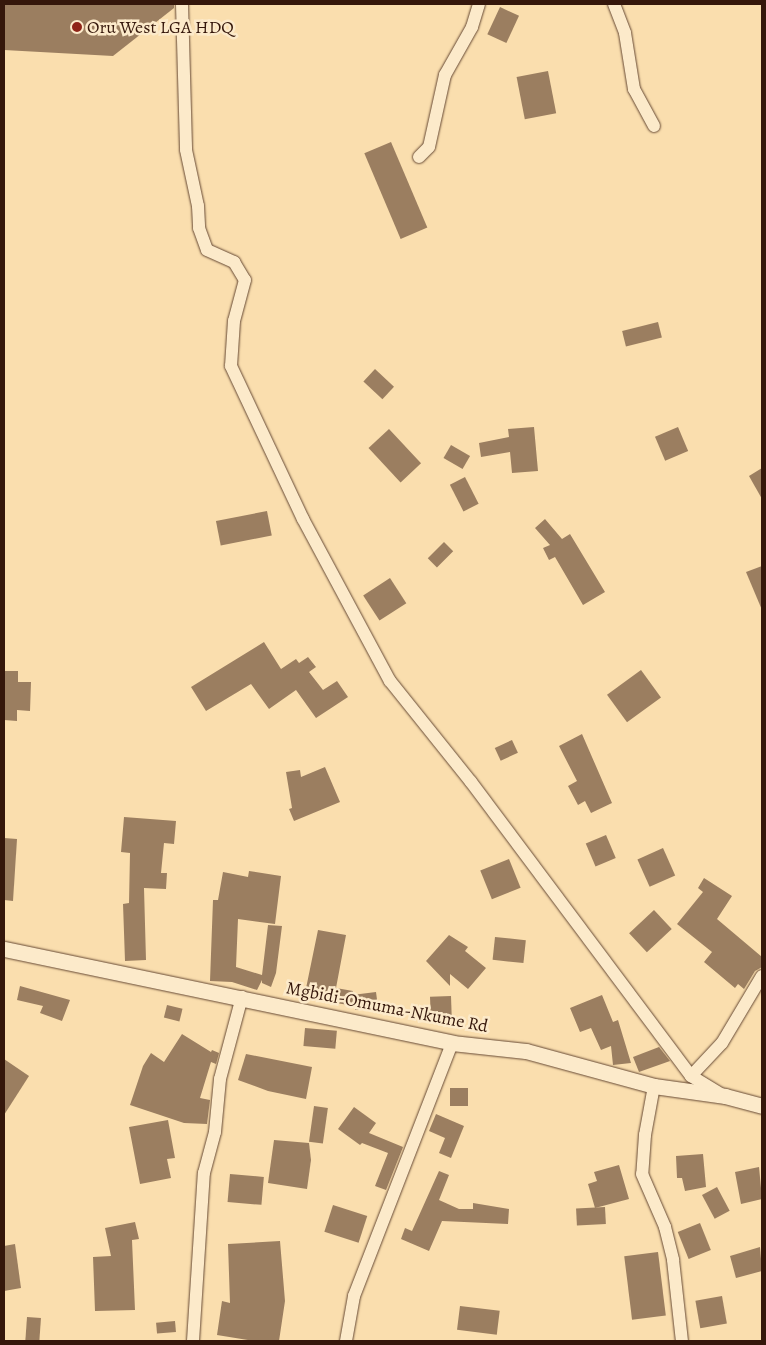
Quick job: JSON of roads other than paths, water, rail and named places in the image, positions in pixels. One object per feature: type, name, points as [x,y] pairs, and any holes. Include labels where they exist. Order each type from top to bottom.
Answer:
[{"type":"street","points":[[182,4],[186,150],[198,206],[199,228],[207,250],[234,262],[246,280],[234,321],[231,366],[303,519],[390,681],[471,782],[691,1076],[725,1096]]},
{"type":"street","points":[[420,156],[429,147],[446,76],[472,27],[479,4]]},
{"type":"street","points":[[614,4],[625,33],[634,89],[654,126]]},
{"type":"street","name":"Mgbidi-Omuma-Nkume Rd","points":[[4,949],[242,997],[452,1043],[526,1051],[654,1086],[725,1096],[762,1106]]},
{"type":"street","points":[[691,1076],[722,1043],[762,976]]},
{"type":"street","points":[[192,1341],[204,1173],[215,1132],[220,1079],[242,997]]},
{"type":"street","points":[[346,1341],[354,1296],[452,1043]]},
{"type":"street","points":[[654,1086],[645,1135],[642,1174],[665,1227],[673,1260],[682,1341]]},
{"type":"place","name":"Oru West LGA HDQ","points":[[77,27]]}]
